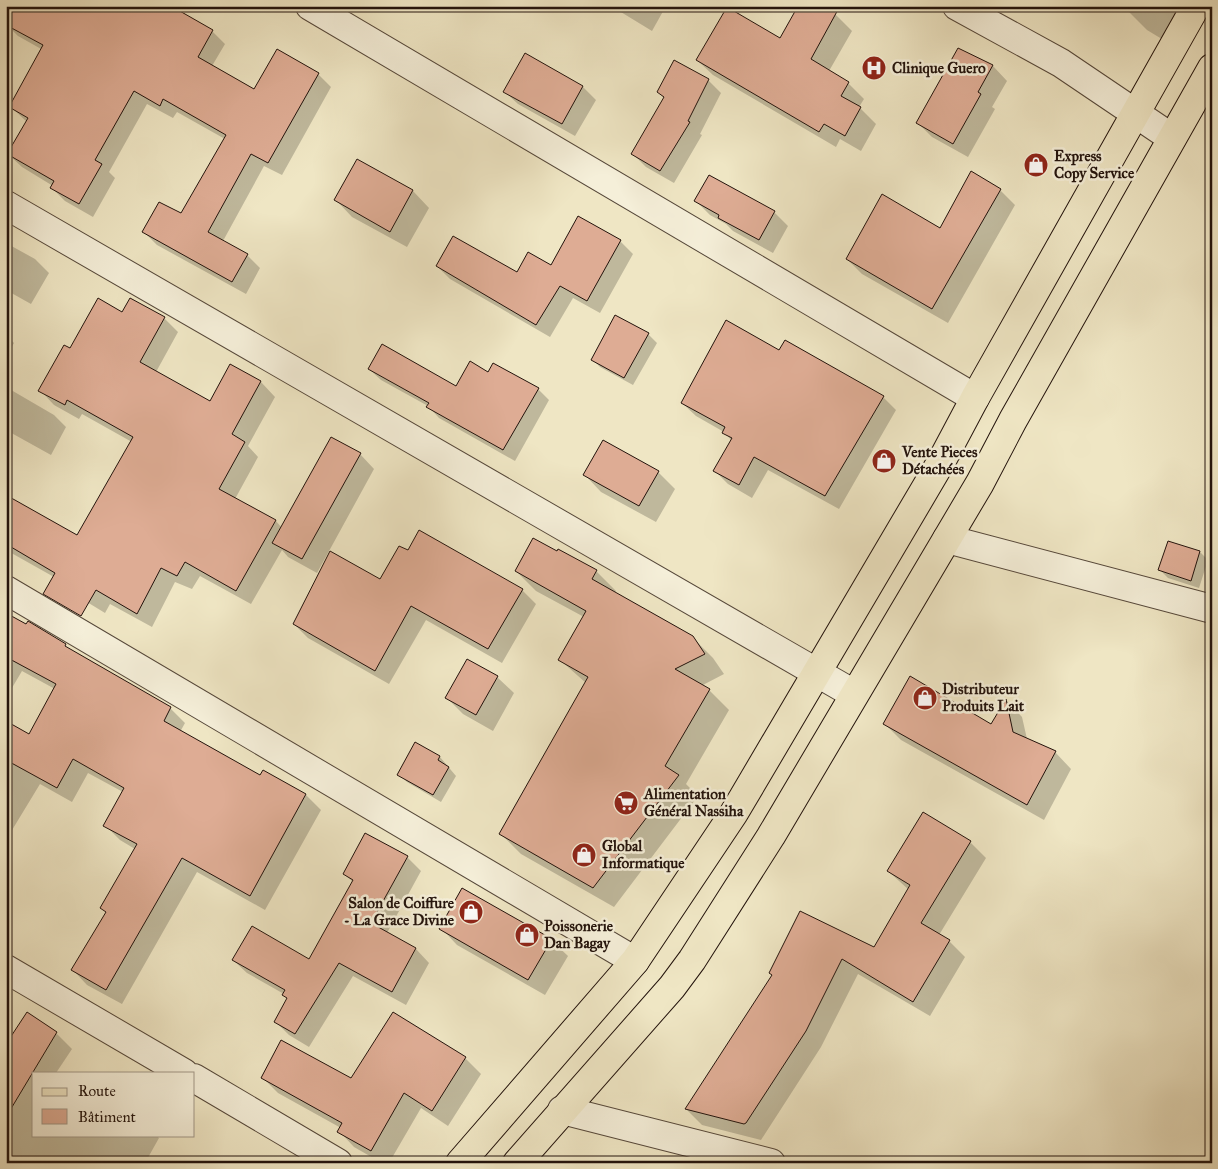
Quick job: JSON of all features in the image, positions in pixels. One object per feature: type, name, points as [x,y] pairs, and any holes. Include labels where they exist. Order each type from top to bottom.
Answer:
[{"type":"main road","points":[[460,1163],[635,961],[734,813],[941,462],[975,398],[1196,6]]},
{"type":"main road","points":[[517,1163],[672,987],[692,960],[771,836],[947,539],[1212,68]]},
{"type":"street","points":[[310,6],[975,398]]},
{"type":"street","points":[[957,6],[1061,63],[1172,138]]},
{"type":"street","points":[[6,205],[854,694]]},
{"type":"street","points":[[947,539],[1212,609]]},
{"type":"street","points":[[6,590],[635,961]]},
{"type":"street","points":[[6,969],[182,1072]]},
{"type":"street","points":[[195,1079],[338,1163]]},
{"type":"street","points":[[562,1110],[771,1163]]},
{"type":"building","points":[[6,6],[171,6],[213,30],[198,57],[254,89],[277,49],[319,73],[268,163],[251,154],[208,232],[248,254],[232,282],[142,232],[159,202],[181,213],[226,135],[163,99],[160,106],[134,91],[95,160],[102,164],[79,204],[50,188],[54,181],[7,154],[28,118],[9,107],[43,45],[6,25]]},
{"type":"building","points":[[798,6],[840,6],[811,59],[849,82],[841,96],[861,107],[845,136],[824,124],[819,132],[696,60],[727,7],[780,38]]},
{"type":"building","points":[[958,48],[993,65],[978,92],[981,94],[953,144],[916,123]]},
{"type":"building","points":[[525,53],[583,86],[562,124],[503,92]]},
{"type":"building","points":[[674,60],[709,79],[688,121],[690,122],[660,171],[631,154],[664,97],[657,92]]},
{"type":"building","points":[[357,159],[413,190],[390,232],[334,200]]},
{"type":"building","points":[[971,171],[1001,189],[932,309],[846,259],[882,194],[940,228]]},
{"type":"building","points":[[709,175],[775,211],[759,240],[718,218],[719,215],[694,201]]},
{"type":"building","points":[[578,216],[621,240],[587,301],[560,286],[536,325],[436,266],[453,236],[517,272],[528,252],[551,265]]},
{"type":"building","points":[[98,298],[122,312],[130,298],[165,317],[140,362],[210,401],[230,364],[261,381],[232,434],[245,442],[219,489],[276,520],[236,591],[185,562],[177,576],[161,568],[137,614],[96,590],[81,616],[43,594],[55,573],[6,544],[6,495],[77,535],[133,437],[67,400],[65,405],[38,391],[64,345],[70,348]]},
{"type":"building","points":[[615,315],[649,333],[624,378],[591,360]]},
{"type":"building","points":[[726,320],[779,350],[785,340],[884,396],[825,496],[754,457],[739,485],[713,471],[732,438],[722,433],[725,427],[681,403]]},
{"type":"building","points":[[382,344],[456,386],[470,361],[488,372],[493,363],[539,388],[503,450],[426,407],[429,403],[368,369]]},
{"type":"building","points":[[331,437],[361,453],[302,559],[272,543]]},
{"type":"building","points":[[603,440],[659,471],[639,506],[583,475]]},
{"type":"building","points":[[419,530],[523,589],[488,649],[411,606],[375,671],[293,624],[330,551],[380,579],[399,546],[408,550]]},
{"type":"building","points":[[533,538],[597,570],[592,579],[693,636],[705,654],[675,669],[710,689],[665,766],[679,775],[593,888],[499,834],[588,677],[558,660],[586,611],[515,571]]},
{"type":"building","points":[[1168,541],[1200,551],[1191,581],[1158,570]]},
{"type":"building","points":[[6,613],[26,624],[28,621],[66,644],[65,646],[171,707],[164,721],[260,775],[263,770],[306,794],[250,896],[182,858],[106,990],[71,970],[106,912],[100,908],[137,844],[103,826],[124,788],[73,759],[57,788],[6,760],[6,721],[29,734],[56,684],[6,657]]},
{"type":"building","points":[[467,659],[498,676],[476,715],[445,698]]},
{"type":"building","points":[[910,676],[991,724],[1006,699],[1013,732],[1056,751],[1027,805],[883,724]]},
{"type":"building","points":[[415,742],[440,756],[438,760],[449,767],[433,795],[397,775]]},
{"type":"building","points":[[923,812],[971,841],[921,923],[950,940],[913,1002],[842,959],[806,1031],[746,1123],[685,1109],[772,975],[769,973],[800,911],[874,947],[910,885],[887,871]]},
{"type":"building","points":[[365,833],[408,856],[371,923],[416,948],[392,992],[339,963],[295,1034],[274,1022],[287,998],[282,995],[285,990],[232,960],[252,926],[309,959],[353,880],[343,874]]},
{"type":"building","points":[[462,888],[552,939],[528,980],[439,929]]},
{"type":"building","points":[[27,1012],[57,1032],[6,1117],[6,1044]]},
{"type":"building","points":[[393,1012],[466,1057],[432,1111],[404,1093],[371,1151],[337,1132],[342,1123],[261,1078],[281,1040],[351,1078]]},
{"type":"place","name":"Clinique Guero","points":[[874,68]]},
{"type":"place","name":"Express Copy Service","points":[[1036,165]]},
{"type":"place","name":"Vente Pieces Détachées","points":[[884,461]]},
{"type":"place","name":"Distributeur Produits Lait","points":[[925,698]]},
{"type":"place","name":"Alimentation Général Nassiha","points":[[626,803]]},
{"type":"place","name":"Global Informatique","points":[[584,855]]},
{"type":"place","name":"Salon de Coiffure - La Grace Divine","points":[[471,912]]},
{"type":"place","name":"Poissonerie Dan Bagay","points":[[527,935]]}]
